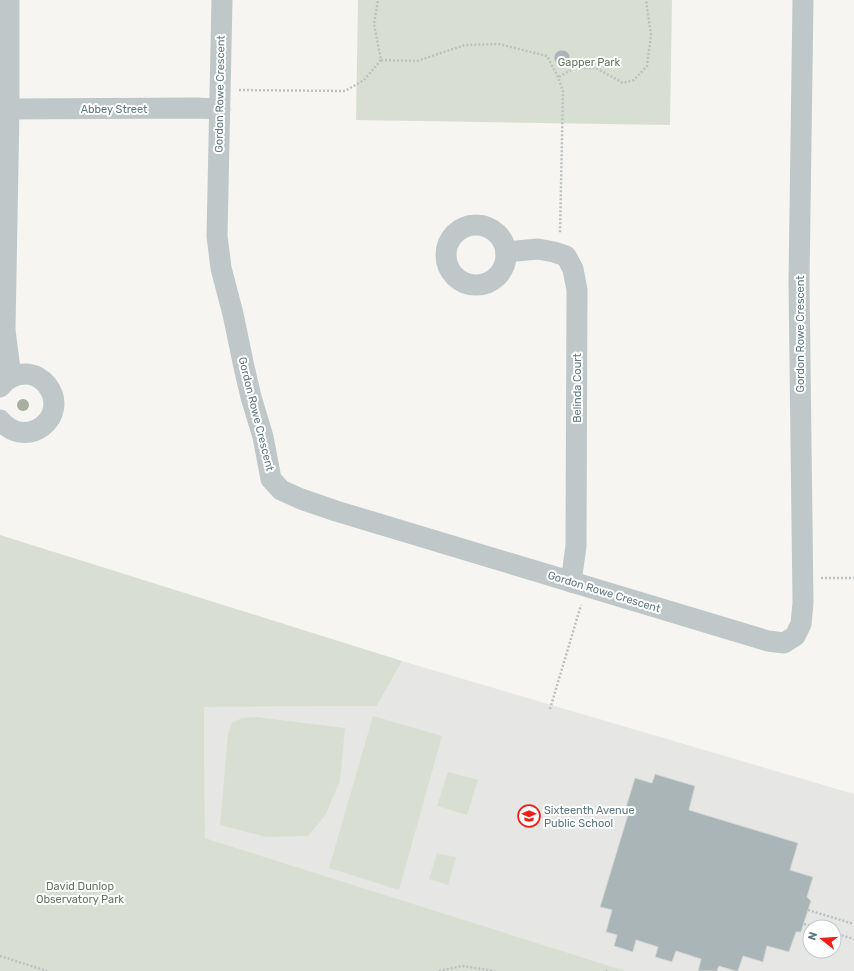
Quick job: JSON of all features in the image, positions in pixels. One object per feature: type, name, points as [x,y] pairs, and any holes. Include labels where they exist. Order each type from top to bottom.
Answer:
[{"type":"street","points":[[0,420],[8,428],[17,432],[27,433],[37,430],[45,425],[50,417],[54,399],[51,390],[38,377],[29,374],[20,374],[6,382],[9,0]]},
{"type":"street","name":"Gordon Rowe Crescent","points":[[222,0],[217,236],[221,268],[234,314],[244,367],[263,437],[271,479],[281,490],[300,499],[768,641],[784,643],[795,636],[801,624],[803,602],[799,282],[803,0]]},
{"type":"street","name":"Abbey Street","points":[[9,109],[220,109]]},
{"type":"street","name":"Belinda Court","points":[[506,252],[538,249],[554,252],[566,256],[573,269],[577,290],[576,546],[579,584]]},
{"type":"path","points":[[378,0],[374,24],[381,60]]},
{"type":"path","points":[[558,77],[574,68],[596,68],[623,83],[634,80],[647,66],[651,35],[646,0]]},
{"type":"path","points":[[381,60],[417,61],[465,45],[499,44],[547,56],[558,77],[563,91],[560,238],[554,252]]},
{"type":"path","points":[[236,90],[345,91],[364,80],[381,60]]},
{"type":"path","points":[[802,578],[854,578]]},
{"type":"path","points":[[550,710],[579,584]]},
{"type":"path","points":[[808,910],[854,924]]},
{"type":"path","points":[[842,935],[854,939]]},
{"type":"path","points":[[0,956],[47,971]]},
{"type":"path","points":[[439,971],[462,966],[495,971]]},
{"type":"shaded area","name":"Sixteenth Avenue Public School","points":[[402,661],[854,794],[854,971],[626,971],[205,838],[204,707],[377,706]]},
{"type":"green space","name":"Gapper Park","points":[[358,0],[672,0],[670,125],[356,120]]},
{"type":"green space","name":"David Dunlop Observatory Park","points":[[0,535],[402,661],[377,706],[204,707],[205,838],[626,971],[0,971]]},
{"type":"green space","points":[[373,716],[442,736],[399,890],[329,868]]},
{"type":"green space","points":[[256,717],[345,728],[340,781],[325,816],[308,836],[266,837],[220,825],[228,734],[232,723],[242,718]]},
{"type":"green space","points":[[448,772],[478,780],[467,815],[437,806]]},
{"type":"green space","points":[[437,853],[456,857],[448,885],[429,879]]},
{"type":"building","points":[[562,50],[568,52],[570,58],[568,64],[562,66],[556,64],[554,58],[556,52]]},
{"type":"building","name":"Sixteenth Avenue Public School","points":[[655,774],[695,786],[689,810],[798,843],[790,870],[813,877],[807,897],[811,901],[805,919],[802,919],[801,932],[796,932],[789,952],[767,946],[763,962],[743,956],[738,971],[719,966],[717,971],[698,971],[701,959],[676,951],[672,962],[655,957],[658,947],[636,940],[633,952],[614,946],[617,935],[606,932],[612,910],[600,907],[630,808],[626,807],[635,778],[652,783]]},
{"type":"place","name":"Sixteenth Avenue Public School","points":[[529,816]]}]
